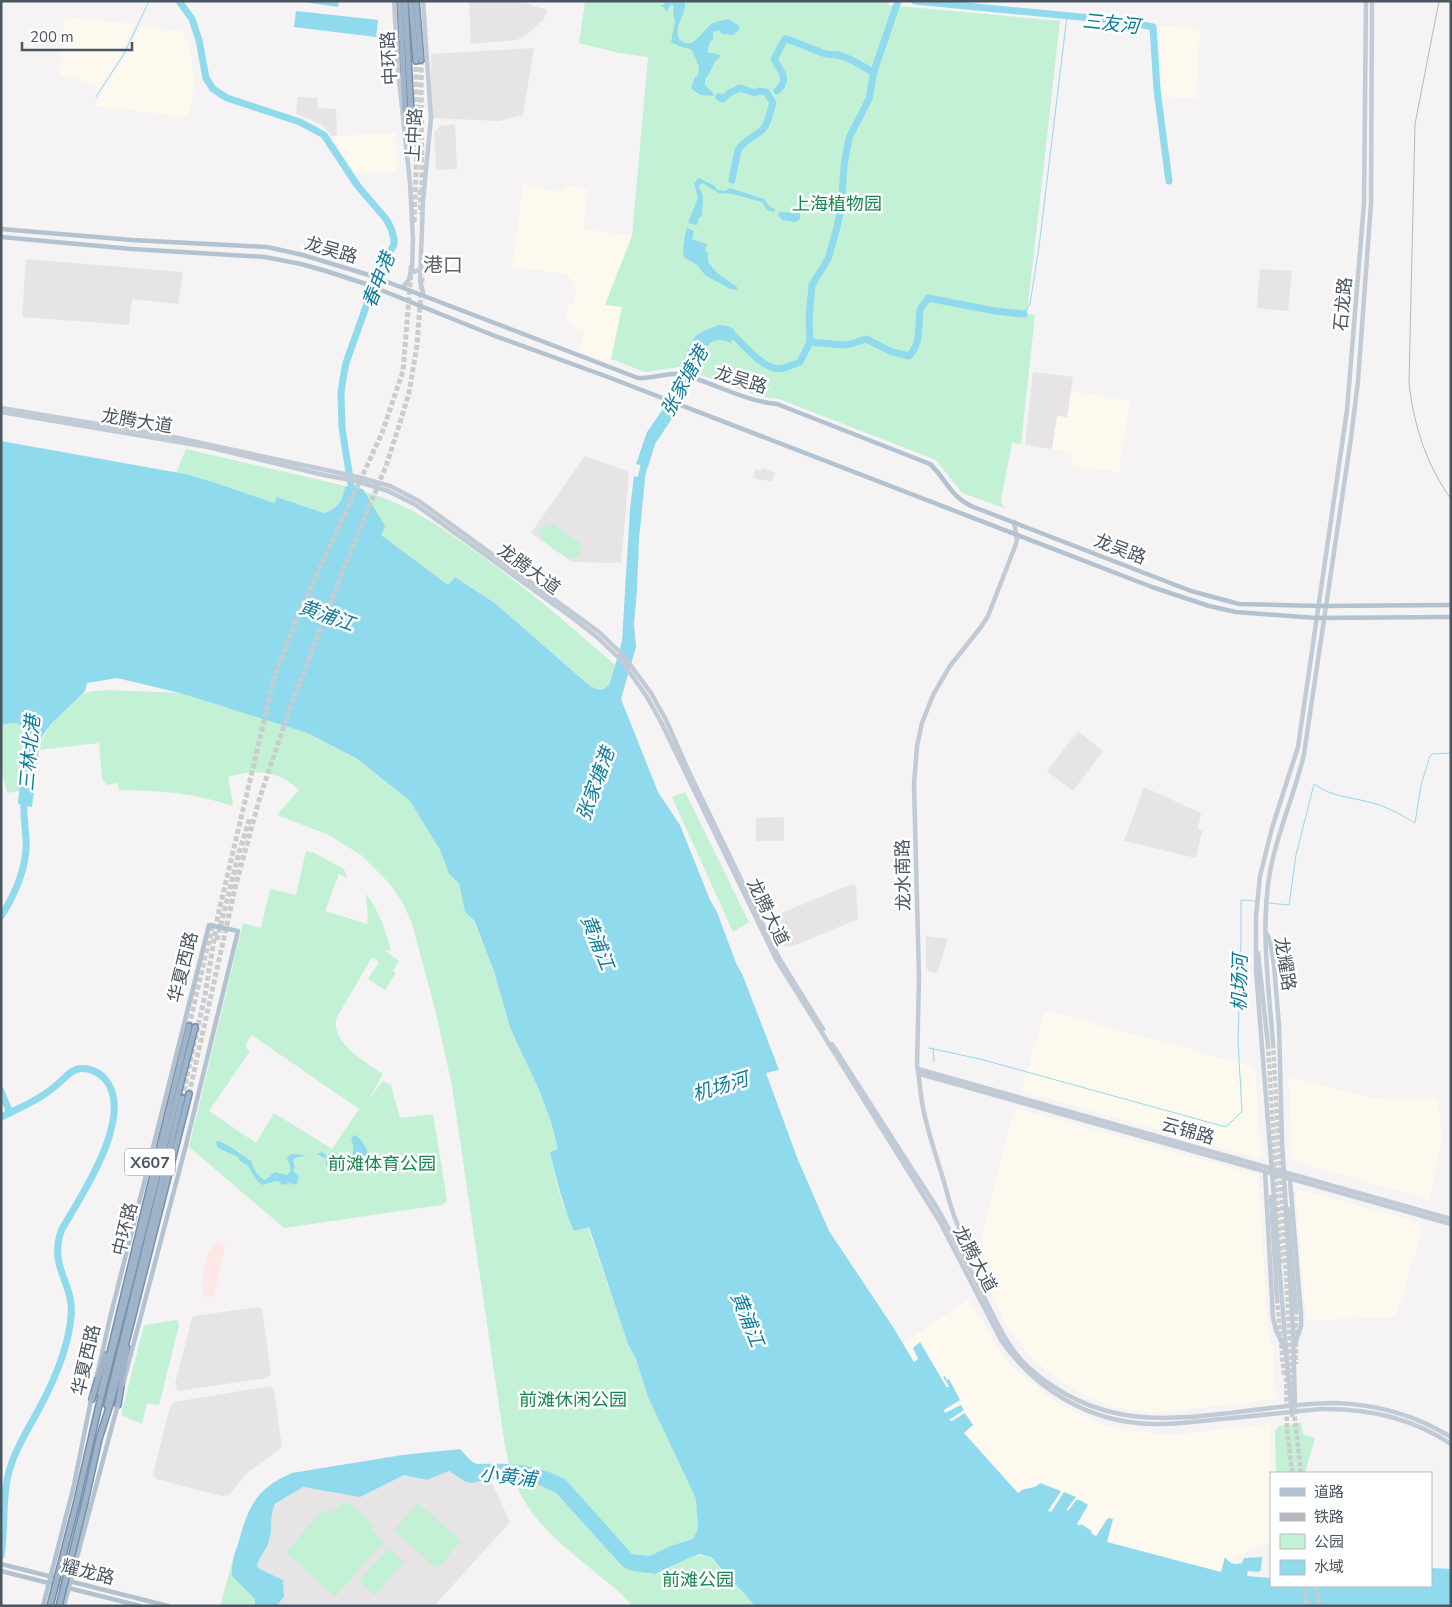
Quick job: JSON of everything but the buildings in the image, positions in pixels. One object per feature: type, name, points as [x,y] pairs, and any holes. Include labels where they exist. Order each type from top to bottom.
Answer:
[{"type":"highway","name":"中环路","points":[[400,1],[408,113],[405,1]]},
{"type":"highway","name":"中环路","points":[[411,1],[418,61],[416,1]]},
{"type":"highway","name":"中环路","points":[[50,1606],[77,1501],[192,1026],[121,1300],[101,1385],[98,1410]]},
{"type":"highway","name":"中环路","points":[[59,1606],[98,1439],[112,1398],[189,1094]]},
{"type":"highway","name":"中环路","points":[[106,1413],[108,1396],[182,1098]]},
{"type":"highway","points":[[92,1399],[121,1300]]},
{"type":"highway","points":[[118,1405],[133,1310]]},
{"type":"main road","name":"上中路","points":[[394,1],[398,70],[410,183],[413,239],[409,280],[402,288]]},
{"type":"main road","name":"上中路","points":[[423,1],[430,128],[424,185],[421,270],[421,289],[424,296]]},
{"type":"main road","name":"石龙路","points":[[1318,606],[1347,410],[1362,244],[1365,193],[1366,1]]},
{"type":"main road","name":"石龙路","points":[[1326,606],[1353,419],[1363,310],[1371,203],[1372,1]]},
{"type":"main road","name":"龙吴路","points":[[1,228],[132,240],[267,248],[303,255],[385,281],[638,378],[648,379],[678,374],[762,403],[777,404],[930,464],[940,474],[953,494],[962,502],[1118,564],[1212,597],[1238,604],[1451,606]]},
{"type":"main road","name":"龙吴路","points":[[1,237],[132,249],[265,257],[310,266],[366,284],[495,336],[1152,587],[1210,606],[1236,612],[1316,618],[1451,616]]},
{"type":"main road","points":[[412,263],[414,272],[421,270]]},
{"type":"main road","name":"龙腾大道","points":[[1,408],[173,437],[325,472]]},
{"type":"main road","name":"龙腾大道","points":[[1,412],[208,447],[325,472],[358,476],[419,501],[623,655],[666,720],[689,772],[779,958],[944,1220],[964,1264],[1000,1329],[1022,1361],[1052,1385],[1081,1402],[1111,1413],[1140,1418],[1156,1419],[1293,1410],[1342,1409],[1380,1414],[1417,1426],[1451,1444]]},
{"type":"main road","name":"龙水南路","points":[[968,1243],[960,1233],[953,1212],[924,1115],[921,1096],[914,790],[917,746],[922,723],[933,694],[950,666],[988,616],[1016,544],[1014,522]]},
{"type":"main road","name":"龙耀路","points":[[1293,1410],[1286,1351],[1271,1171],[1256,970],[1256,922],[1257,902],[1265,852],[1298,747],[1318,606]]},
{"type":"main road","name":"龙耀路","points":[[1293,1363],[1295,1342],[1302,1314],[1288,1192],[1284,1174],[1281,1071],[1276,991],[1270,941],[1266,932],[1266,902],[1272,858],[1300,773],[1304,754],[1326,606]]},
{"type":"main road","points":[[1256,922],[1270,1045],[1266,932]]},
{"type":"main road","name":"华夏西路","points":[[43,1606],[74,1484],[110,1318],[208,925],[238,931],[185,1149],[64,1606]]},
{"type":"main road","name":"云锦路","points":[[919,1072],[1265,1171],[1271,1171]]},
{"type":"main road","name":"云锦路","points":[[919,1072],[1271,1171],[1451,1219]]},
{"type":"main road","name":"龙耀路","points":[[1265,1171],[1273,1318],[1276,1330],[1286,1351]]},
{"type":"main road","name":"云锦路","points":[[1284,1174],[1290,1178],[1451,1224]]},
{"type":"main road","points":[[1290,1178],[1288,1192],[1289,1216],[1296,1310]]},
{"type":"main road","points":[[1270,1205],[1272,1180]]},
{"type":"main road","points":[[1266,1183],[1270,1205],[1276,1299]]},
{"type":"main road","name":"龙耀路","points":[[1288,1192],[1293,1330],[1293,1410]]},
{"type":"main road","name":"龙腾大道","points":[[1293,1410],[1332,1403],[1372,1407],[1410,1416],[1451,1437]]},
{"type":"main road","name":"耀龙路","points":[[1,1564],[168,1606]]},
{"type":"main road","name":"耀龙路","points":[[1,1571],[140,1606]]},
{"type":"shaded area","points":[[469,1],[519,1],[547,10],[544,19],[530,32],[517,40],[471,44]]},
{"type":"shaded area","points":[[65,17],[134,24],[121,53],[100,89],[73,77],[59,76]]},
{"type":"shaded area","points":[[1160,25],[1200,29],[1196,98],[1162,97]]},
{"type":"shaded area","points":[[142,26],[182,31],[189,47],[195,80],[189,117],[95,106],[103,89]]},
{"type":"shaded area","points":[[534,48],[523,115],[499,121],[431,118],[431,54]]},
{"type":"shaded area","points":[[298,97],[318,98],[317,108],[336,109],[337,135],[332,136],[322,125],[296,114]]},
{"type":"shaded area","points":[[455,124],[457,169],[436,170],[434,133],[440,126]]},
{"type":"shaded area","points":[[395,133],[397,172],[355,173],[332,136]]},
{"type":"shaded area","points":[[523,183],[563,192],[567,185],[581,187],[588,191],[583,229],[632,236],[605,304],[622,307],[610,363],[578,351],[585,333],[569,325],[565,319],[567,308],[574,302],[576,284],[566,274],[512,267]]},
{"type":"shaded area","points":[[26,259],[183,272],[178,304],[132,299],[129,325],[22,317]]},
{"type":"shaded area","points":[[1260,269],[1292,271],[1288,311],[1257,308]]},
{"type":"shaded area","points":[[1033,372],[1073,377],[1067,417],[1057,416],[1052,449],[1025,445]]},
{"type":"shaded area","points":[[1071,391],[1130,401],[1119,472],[1073,466],[1072,453],[1052,449],[1057,415],[1067,416]]},
{"type":"shaded area","points":[[585,456],[627,471],[629,474],[621,563],[572,562],[531,533]]},
{"type":"shaded area","points":[[762,468],[775,473],[772,482],[753,478],[756,469],[761,471]]},
{"type":"shaded area","points":[[1078,731],[1103,751],[1073,791],[1047,771]]},
{"type":"shaded area","points":[[1144,787],[1201,813],[1198,829],[1202,831],[1196,858],[1124,841]]},
{"type":"shaded area","points":[[784,817],[784,841],[756,841],[756,818]]},
{"type":"shaded area","points":[[852,884],[856,887],[858,919],[791,947],[779,942],[767,919]]},
{"type":"shaded area","points":[[926,936],[948,939],[937,973],[926,968]]},
{"type":"shaded area","points":[[1045,1010],[1255,1067],[1261,1159],[1021,1091]]},
{"type":"shaded area","points":[[1288,1076],[1367,1097],[1393,1100],[1438,1099],[1442,1142],[1429,1200],[1291,1160],[1292,1136]]},
{"type":"shaded area","points":[[1015,1108],[1258,1175],[1268,1331],[1273,1347],[1276,1399],[1156,1412],[1124,1410],[1091,1399],[1071,1387],[1046,1370],[1026,1351],[1007,1327],[990,1291],[984,1262],[982,1233]]},
{"type":"shaded area","points":[[1298,1189],[1418,1222],[1422,1229],[1398,1311],[1394,1316],[1388,1318],[1306,1320],[1296,1195]]},
{"type":"shaded area","points":[[218,1240],[225,1246],[214,1296],[204,1297],[202,1283],[204,1264],[208,1254]]},
{"type":"shaded area","points":[[968,1299],[1008,1363],[1052,1400],[1104,1426],[1168,1435],[1271,1424],[1270,1542],[1234,1558],[1224,1578],[1101,1547],[1018,1501],[956,1433],[895,1349]]},
{"type":"shaded area","points":[[257,1307],[262,1309],[271,1373],[269,1376],[267,1378],[178,1391],[175,1384],[192,1318]]},
{"type":"shaded area","points":[[271,1386],[274,1392],[282,1447],[246,1474],[229,1495],[222,1496],[156,1479],[153,1474],[170,1407],[174,1402]]},
{"type":"shaded area","points":[[449,1471],[472,1483],[490,1479],[510,1522],[434,1606],[276,1606],[284,1597],[283,1580],[257,1566],[269,1540],[272,1509],[275,1505],[303,1487],[360,1497],[404,1475],[427,1480]]},
{"type":"green space","name":"上海植物园","points":[[585,1],[889,1],[888,5],[1060,21],[1027,314],[1035,315],[1021,444],[1012,443],[1001,500],[1004,508],[962,493],[936,460],[779,399],[761,397],[680,367],[645,372],[611,359],[622,307],[605,305],[632,236],[648,57],[619,53],[579,43]]},
{"type":"green space","points":[[186,449],[345,486],[343,496],[333,509],[324,513],[278,497],[274,503],[216,483],[176,473]]},
{"type":"green space","points":[[365,492],[395,502],[437,525],[512,579],[615,665],[610,683],[604,688],[594,689],[496,604],[455,577],[448,585],[380,535],[374,508]]},
{"type":"green space","points":[[552,524],[579,542],[581,548],[578,556],[573,559],[567,558],[540,536],[540,531],[545,525]]},
{"type":"green space","name":"前滩休闲公园","points":[[106,690],[180,693],[307,733],[356,758],[410,801],[440,850],[449,874],[466,879],[474,922],[495,974],[510,1028],[540,1092],[551,1122],[558,1149],[550,1152],[558,1189],[565,1210],[588,1227],[648,1397],[696,1499],[698,1529],[693,1539],[670,1546],[650,1556],[632,1554],[591,1509],[539,1467],[509,1464],[452,1086],[436,1013],[413,927],[404,905],[390,884],[361,855],[329,835],[277,815],[299,790],[283,778],[257,772],[228,777],[232,806],[190,795],[119,790],[117,783],[107,785],[102,779],[99,743],[39,750],[50,727],[70,703],[84,693]]},
{"type":"green space","points":[[15,722],[23,728],[26,738],[20,791],[7,793],[1,769],[1,725]]},
{"type":"green space","points":[[685,792],[749,922],[733,932],[672,797]]},
{"type":"green space","name":"前滩体育公园","points":[[306,851],[314,853],[344,869],[347,878],[339,874],[325,911],[367,924],[366,894],[378,914],[391,951],[384,950],[399,961],[393,971],[396,973],[385,990],[368,979],[379,962],[372,957],[336,1019],[336,1028],[344,1044],[351,1051],[383,1074],[368,1100],[383,1081],[391,1085],[400,1118],[433,1114],[447,1200],[441,1205],[284,1228],[189,1147],[243,923],[261,928],[270,889],[296,895]],"holes":[[[252,1035],[359,1109],[332,1149],[274,1113],[256,1143],[209,1111],[250,1051],[245,1046]]]},
{"type":"green space","points":[[177,1320],[179,1325],[159,1405],[147,1403],[142,1424],[121,1415],[144,1325]]},
{"type":"green space","points":[[1301,1423],[1303,1434],[1315,1438],[1305,1472],[1276,1472],[1275,1431],[1279,1426]]},
{"type":"green space","name":"前滩公园","points":[[515,1482],[535,1483],[556,1493],[623,1567],[640,1572],[657,1573],[689,1557],[703,1556],[711,1558],[755,1606],[632,1606],[618,1591],[563,1546],[541,1523],[522,1497]]},
{"type":"green space","points":[[342,1503],[349,1503],[374,1526],[371,1530],[384,1542],[335,1597],[286,1552],[322,1511],[333,1511]]},
{"type":"green space","points":[[418,1503],[461,1541],[437,1569],[394,1530]]},
{"type":"green space","points":[[389,1548],[404,1562],[375,1595],[359,1581]]},
{"type":"green space","points":[[235,1552],[232,1576],[255,1599],[255,1606],[220,1606]]},
{"type":"water","points":[[297,1],[339,1],[338,7]]},
{"type":"water","points":[[664,1],[685,1],[684,12],[678,28],[679,39],[684,43],[693,42],[713,23],[729,19],[739,26],[739,30],[733,35],[722,34],[719,30],[713,32],[713,39],[707,52],[720,55],[720,57],[705,79],[705,85],[714,94],[713,96],[700,95],[691,88],[695,77],[698,75],[699,67],[690,49],[671,42],[675,21],[674,6],[671,4],[666,12],[664,7],[661,7],[664,5]]},
{"type":"water","points":[[296,11],[378,20],[376,37],[294,27]]},
{"type":"water","points":[[699,178],[715,186],[717,190],[725,191],[730,188],[764,199],[770,207],[775,209],[774,212],[767,210],[762,202],[732,194],[719,193],[702,183],[699,186],[703,197],[702,216],[699,218],[697,225],[688,223],[698,198],[694,183]]},
{"type":"water","points":[[779,212],[800,213],[800,219],[796,222],[782,220],[778,215]]},
{"type":"water","points":[[687,228],[694,231],[692,239],[707,244],[705,251],[708,253],[708,262],[717,273],[737,287],[737,290],[730,289],[705,275],[697,265],[684,257],[683,251]]},
{"type":"water","points":[[719,325],[728,326],[735,330],[731,343],[724,340],[716,340],[710,343],[695,366],[683,399],[675,396],[679,387],[676,386],[693,339],[702,332]]},
{"type":"water","points":[[665,406],[677,411],[655,444],[648,467],[636,464],[647,432]]},
{"type":"water","points":[[1,441],[185,474],[274,503],[277,497],[324,513],[333,509],[339,503],[345,486],[363,489],[385,526],[381,535],[448,585],[455,577],[496,604],[585,682],[600,690],[607,687],[610,683],[622,641],[630,509],[634,476],[645,479],[634,624],[636,647],[621,699],[658,792],[680,825],[743,976],[779,1070],[766,1073],[798,1160],[829,1231],[914,1362],[918,1359],[913,1348],[920,1342],[947,1388],[949,1386],[943,1377],[945,1376],[947,1380],[949,1379],[960,1400],[944,1410],[945,1413],[961,1405],[964,1410],[949,1420],[952,1421],[965,1413],[973,1425],[964,1433],[1018,1493],[1035,1487],[1040,1483],[1061,1491],[1048,1511],[1051,1512],[1064,1492],[1076,1497],[1067,1509],[1068,1511],[1076,1500],[1080,1500],[1088,1505],[1077,1524],[1080,1526],[1081,1524],[1096,1536],[1108,1518],[1113,1519],[1107,1542],[1221,1572],[1225,1557],[1230,1563],[1237,1564],[1242,1563],[1244,1558],[1262,1557],[1261,1570],[1258,1572],[1248,1571],[1247,1576],[1270,1578],[1270,1587],[1432,1587],[1432,1568],[1451,1569],[1451,1606],[755,1606],[711,1557],[700,1554],[655,1574],[633,1571],[623,1567],[556,1493],[535,1483],[525,1481],[490,1479],[472,1483],[466,1482],[449,1471],[427,1480],[404,1475],[360,1497],[303,1487],[275,1504],[268,1544],[257,1566],[283,1580],[284,1597],[276,1606],[255,1606],[255,1599],[232,1576],[235,1554],[250,1508],[270,1485],[292,1473],[402,1455],[460,1449],[471,1461],[477,1464],[523,1465],[544,1470],[566,1480],[632,1554],[650,1556],[670,1546],[693,1539],[698,1529],[696,1499],[648,1397],[636,1359],[628,1344],[589,1227],[574,1231],[570,1221],[560,1192],[550,1152],[558,1149],[551,1122],[540,1092],[510,1028],[495,974],[474,920],[465,912],[459,883],[449,874],[440,850],[410,801],[356,758],[307,733],[180,693],[117,678],[87,683],[85,691],[52,723],[43,735],[40,741],[32,807],[18,804],[25,731],[17,723],[1,725]]},
{"type":"water","points":[[354,1135],[364,1145],[371,1158],[370,1161],[354,1167],[337,1169],[327,1166],[325,1158],[317,1154],[322,1152],[337,1160],[349,1160],[353,1154],[351,1139]]},
{"type":"water","points":[[219,1141],[251,1161],[258,1174],[265,1180],[275,1172],[287,1175],[290,1172],[287,1159],[290,1154],[307,1155],[293,1160],[295,1167],[293,1170],[299,1177],[297,1183],[282,1185],[276,1181],[263,1185],[258,1182],[248,1166],[240,1161],[238,1157],[218,1148],[216,1142]]},
{"type":"waterway","points":[[96,97],[124,54],[149,1]]},
{"type":"waterway","name":"春申港","points":[[179,1],[192,19],[199,40],[206,78],[213,89],[227,98],[300,122],[324,135],[357,185],[386,219],[391,228],[394,245],[382,264],[368,301],[346,363],[341,393],[342,428],[353,497]]},
{"type":"waterway","name":"张家塘港","points":[[726,334],[732,334],[756,358],[773,368],[783,368],[800,362],[810,342],[809,319],[812,285],[828,259],[841,209],[844,166],[849,138],[869,99],[874,71],[898,1]]},
{"type":"waterway","name":"三友河","points":[[915,1],[1122,21],[1153,27],[1157,90],[1169,181]]},
{"type":"waterway","points":[[1024,314],[1030,304],[1039,247],[1067,16]]},
{"type":"waterway","points":[[777,91],[784,79],[774,59],[785,39],[826,54],[847,58],[874,73]]},
{"type":"waterway","points":[[719,97],[723,99],[729,93],[740,88],[755,93],[759,91],[766,92],[773,103],[763,129],[738,150],[732,180]]},
{"type":"waterway","points":[[810,342],[842,345],[866,339],[892,352],[909,356],[916,346],[919,317],[921,309],[928,298],[995,311],[1024,314]]},
{"type":"waterway","name":"张家塘港","points":[[666,415],[682,391]]},
{"type":"waterway","name":"张家塘港","points":[[639,487],[646,458]]},
{"type":"waterway","name":"机场河","points":[[1269,903],[1289,905],[1296,855],[1314,784],[1336,795],[1381,806],[1415,823],[1421,785],[1430,756],[1432,754],[1451,753]]},
{"type":"waterway","name":"三林北港","points":[[1,916],[16,889],[25,859],[24,797]]},
{"type":"waterway","name":"机场河","points":[[929,1048],[980,1059],[1226,1127],[1242,1111],[1238,1042],[1241,900],[1255,901]]},
{"type":"waterway","name":"机场河","points":[[933,1048],[934,1062]]},
{"type":"waterway","points":[[1,1117],[39,1097],[78,1069],[89,1069],[100,1074],[113,1094],[114,1113],[110,1134],[92,1177],[62,1229],[58,1242],[59,1265],[71,1305],[67,1341],[56,1375],[11,1465],[6,1487],[1,1556]]},
{"type":"waterway","name":"三林北港","points":[[1,1091],[10,1113]]},
{"type":"tunnel","points":[[421,60],[422,192]]},
{"type":"tunnel","points":[[414,222],[417,149],[416,61]]},
{"type":"tunnel","points":[[411,113],[414,140]]},
{"type":"tunnel","points":[[405,114],[407,133]]},
{"type":"tunnel","points":[[420,190],[421,214]]},
{"type":"tunnel","points":[[189,1094],[236,884],[260,797],[290,708],[386,466],[409,393],[417,345],[423,266]]},
{"type":"tunnel","points":[[182,1098],[205,995],[218,915],[275,675],[297,618],[382,433],[403,371],[411,273]]},
{"type":"tunnel","points":[[217,940],[240,849],[250,818]]},
{"type":"tunnel","points":[[189,1026],[213,923]]},
{"type":"tunnel","points":[[1273,1044],[1293,1400]]},
{"type":"tunnel","points":[[1268,1045],[1281,1265]]},
{"type":"tunnel","points":[[1277,1299],[1284,1375]]},
{"type":"tunnel","points":[[1296,1310],[1296,1364]]},
{"type":"tunnel","points":[[1286,1371],[1287,1430],[1292,1472]]},
{"type":"tunnel","points":[[1294,1410],[1301,1472]]},
{"type":"tunnel","points":[[1304,1587],[1307,1606]]},
{"type":"tunnel","points":[[1316,1587],[1319,1606]]},
{"type":"railway","points":[[1439,1],[1415,124],[1409,383],[1414,414],[1422,444],[1442,486],[1451,499]]},
{"type":"district","name":"港口","points":[[443,265]]},
{"type":"water label","name":"黄浦江","points":[[327,615]]},
{"type":"water label","name":"黄浦江","points":[[598,942]]},
{"type":"water label","name":"黄浦江","points":[[748,1319]]},
{"type":"water label","name":"小黄浦","points":[[508,1476]]}]
